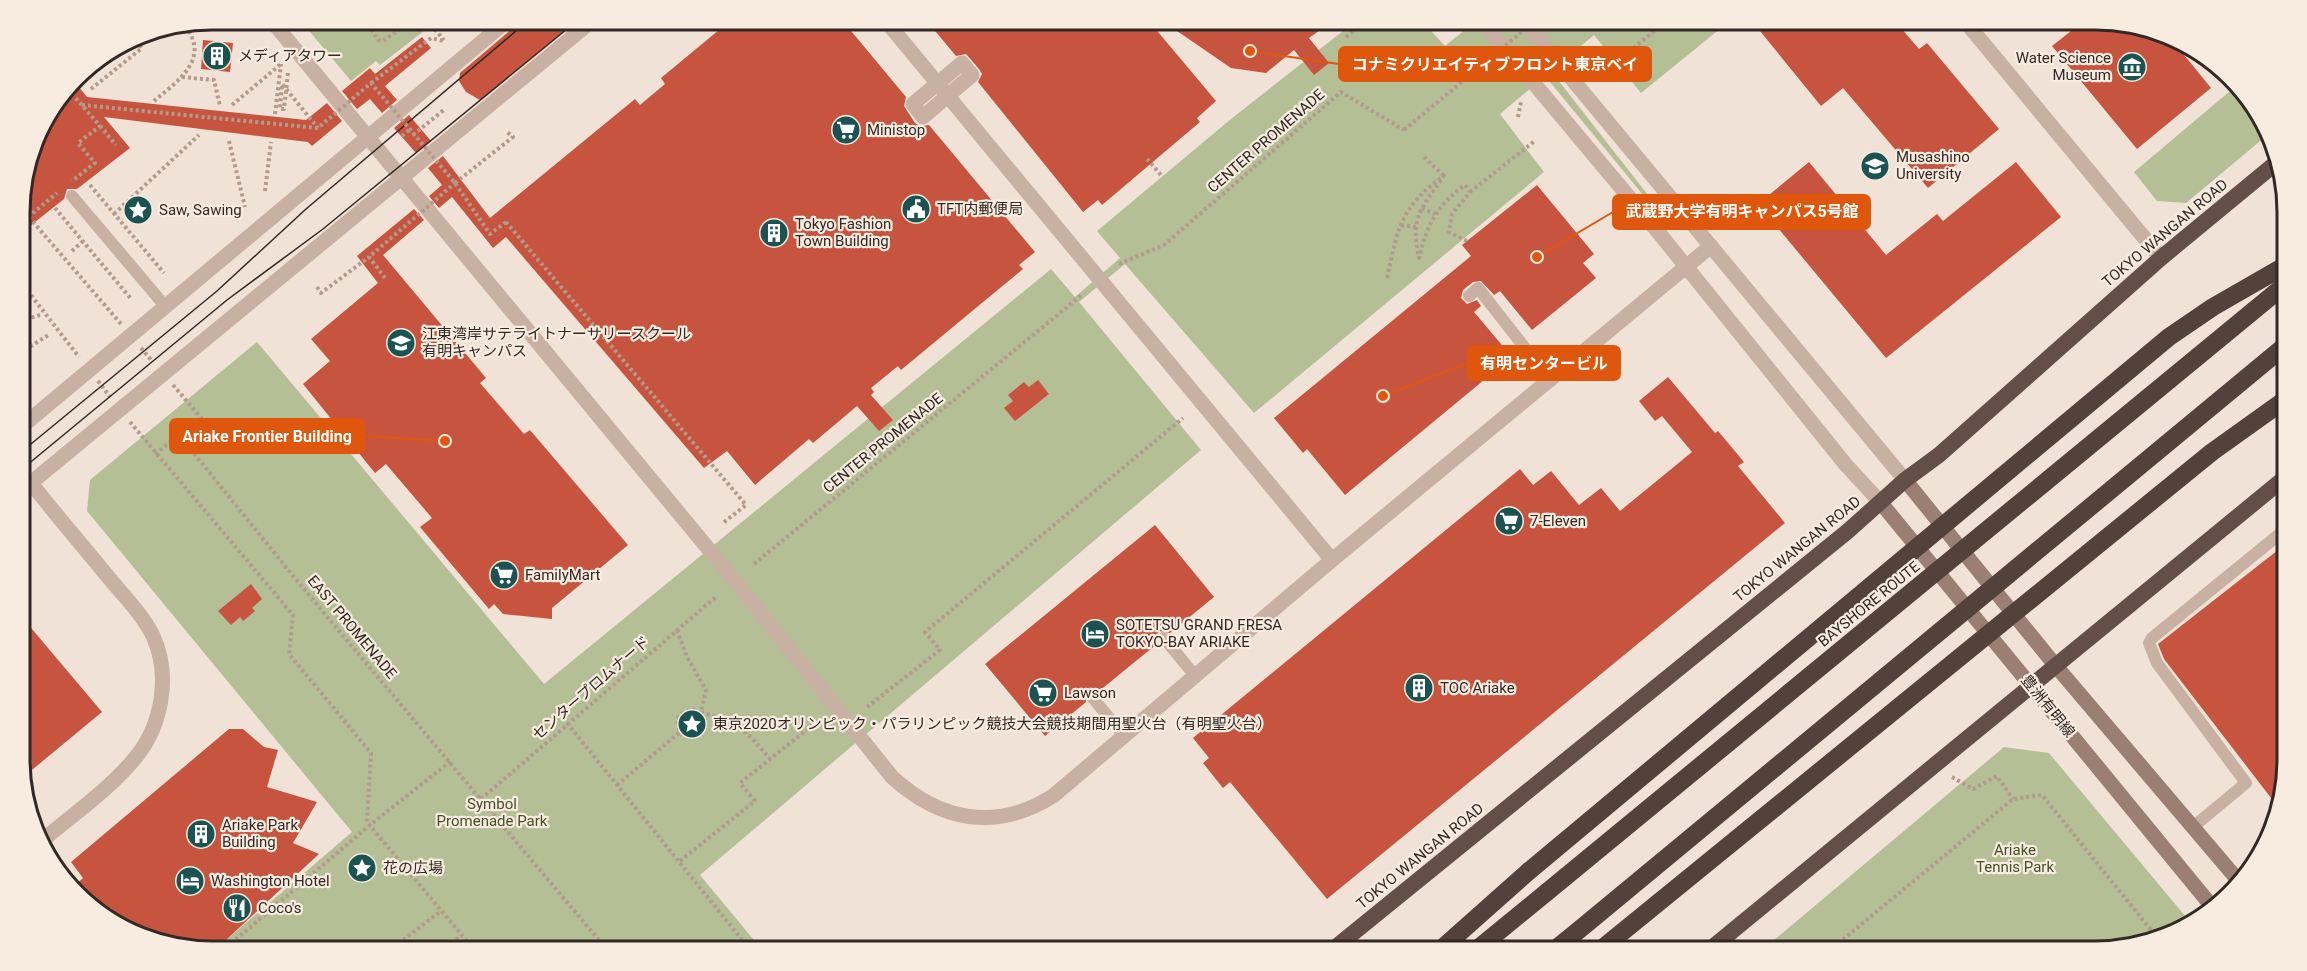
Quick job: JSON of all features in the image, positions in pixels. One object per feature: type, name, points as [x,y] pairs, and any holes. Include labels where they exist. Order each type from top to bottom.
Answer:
[{"type":"highway","name":"TOKYO WANGAN ROAD","points":[[1343,941],[1881,503],[1905,480],[1939,455],[2161,258],[2271,167]]},
{"type":"highway","points":[[1450,941],[1529,871],[2169,337],[2222,302],[2277,271]]},
{"type":"highway","name":"BAYSHORE ROUTE","points":[[1487,941],[2277,291]]},
{"type":"highway","points":[[1565,941],[2277,352]]},
{"type":"highway","points":[[1611,941],[2212,452],[2277,405]]},
{"type":"highway","points":[[1720,941],[2277,484]]},
{"type":"main road","points":[[1905,480],[2055,664],[2234,876]]},
{"type":"main road","name":"豊洲有明線","points":[[1881,503],[2208,901]]},
{"type":"street","points":[[280,30],[735,581],[879,762],[911,794],[957,815],[993,818],[1010,816],[1053,796],[1332,560],[1551,381],[1711,246]]},
{"type":"street","points":[[30,420],[496,30]]},
{"type":"street","points":[[30,484],[581,30]]},
{"type":"street","points":[[893,30],[1332,560]]},
{"type":"street","points":[[1489,30],[1686,267],[1846,465],[1881,503]]},
{"type":"street","points":[[1531,30],[1905,480]]},
{"type":"street","points":[[1972,30],[2161,258]]},
{"type":"street","points":[[30,492],[141,617],[158,651],[162,679],[156,720],[136,756],[106,788],[47,836]]},
{"type":"lane","points":[[67,193],[165,306]]},
{"type":"lane","points":[[1469,296],[1478,288],[1551,381]]},
{"type":"lane","points":[[2193,827],[2246,783],[2157,663],[2149,643],[2152,638],[2277,536]]},
{"type":"lane","points":[[1164,638],[1196,677]]},
{"type":"lane","points":[[1092,697],[1125,737]]},
{"type":"path","points":[[372,30],[378,40],[383,41],[399,30]]},
{"type":"path","points":[[82,105],[318,128],[371,83],[431,38],[444,41],[435,30]]},
{"type":"path","points":[[1346,37],[1355,30]]},
{"type":"path","name":"CENTER PROMENADE","points":[[1120,263],[1164,245],[1341,92],[1404,130],[1524,30]]},
{"type":"path","points":[[1610,67],[1656,30]]},
{"type":"path","points":[[154,101],[182,77],[192,65],[195,41],[189,32]]},
{"type":"path","points":[[91,89],[142,48],[139,45]]},
{"type":"path","points":[[1582,52],[1598,52]]},
{"type":"path","points":[[232,105],[281,64],[275,114]]},
{"type":"path","points":[[288,73],[287,82],[286,90],[285,99],[284,109],[280,109],[282,84],[289,92],[295,99],[318,128]]},
{"type":"path","points":[[182,77],[214,80],[220,106]]},
{"type":"path","points":[[371,83],[455,183],[490,234],[506,222],[746,505],[723,523]]},
{"type":"path","points":[[73,95],[116,145]]},
{"type":"path","points":[[1518,117],[1521,102]]},
{"type":"path","points":[[413,135],[445,109]]},
{"type":"path","points":[[70,183],[95,163],[78,143],[100,126]]},
{"type":"path","points":[[402,136],[409,130]]},
{"type":"path","points":[[317,287],[321,293],[369,257],[513,137],[506,130]]},
{"type":"path","points":[[114,214],[199,135]]},
{"type":"path","points":[[1467,241],[1449,232],[1452,214],[1470,192],[1536,140]]},
{"type":"path","points":[[229,141],[245,207]]},
{"type":"path","points":[[265,191],[271,142]]},
{"type":"path","points":[[1424,157],[1444,176]]},
{"type":"path","points":[[1147,159],[1162,176]]},
{"type":"path","points":[[1444,176],[1417,215],[1415,237],[1419,258],[1423,241],[1435,214],[1447,197],[1465,185],[1470,192]]},
{"type":"path","points":[[1387,278],[1394,239],[1401,225],[1420,192],[1444,176]]},
{"type":"path","points":[[90,185],[164,273]]},
{"type":"path","points":[[30,215],[67,193]]},
{"type":"path","points":[[55,208],[132,300]]},
{"type":"path","points":[[1422,208],[1435,214]]},
{"type":"path","points":[[30,218],[126,330]]},
{"type":"path","points":[[1401,225],[1416,227]]},
{"type":"path","points":[[72,251],[83,241]]},
{"type":"path","points":[[369,257],[385,278]]},
{"type":"path","name":"CENTER PROMENADE","points":[[754,564],[1083,294]]},
{"type":"path","points":[[30,318],[40,315]]},
{"type":"path","points":[[30,347],[50,334]]},
{"type":"path","points":[[133,339],[156,365]]},
{"type":"path","points":[[171,383],[227,448]]},
{"type":"path","points":[[155,454],[201,418]]},
{"type":"path","points":[[867,707],[940,650],[925,632],[1183,418]]},
{"type":"path","name":"EAST PROMENADE","points":[[179,435],[236,508],[451,761],[599,941]]},
{"type":"path","points":[[166,466],[293,615],[289,654],[371,753],[367,822],[466,941]]},
{"type":"path","name":"センタープロムナード","points":[[481,799],[717,596]]},
{"type":"path","points":[[677,630],[687,657],[706,690],[701,713],[705,722],[703,731],[696,736],[688,737],[680,732],[677,719],[683,712],[693,709],[701,713],[722,716],[745,730],[770,759]]},
{"type":"path","points":[[680,861],[755,801],[740,783],[818,721]]},
{"type":"path","points":[[567,723],[743,941]]},
{"type":"path","points":[[617,785],[680,732]]},
{"type":"path","points":[[234,941],[370,825],[451,761]]},
{"type":"path","points":[[1952,777],[1973,789],[1997,777],[2013,799]]},
{"type":"path","points":[[1841,941],[2013,799],[2042,795],[2152,931]]},
{"type":"path","points":[[402,941],[441,911]]},
{"type":"path","points":[[455,941],[461,936]]},
{"type":"green space","points":[[308,30],[425,30],[380,65],[376,61],[351,81]]},
{"type":"green space","name":"Symbol Promenade Park","points":[[1430,30],[1445,46],[1465,30],[1719,30],[1641,93],[1594,35],[1551,71],[1662,213],[1658,213],[1545,76],[1500,114],[1544,172],[1254,413],[1125,264],[1079,302],[1201,450],[700,875],[755,941],[225,941],[352,832],[87,511],[90,480],[257,342],[544,684],[1051,269],[1075,297],[1120,258],[1097,231],[1231,119],[1343,31]]},
{"type":"green space","points":[[2230,91],[2253,121],[2262,140],[2186,203],[2157,201],[2134,172]]},
{"type":"green space","name":"Ariake Tennis Park","points":[[2004,747],[2049,753],[2186,917],[2153,931],[2107,941],[1773,941]]},
{"type":"building","points":[[510,30],[566,30],[480,100],[466,92],[459,81],[460,73]]},
{"type":"building","name":"Tokyo Fashion Town Building","points":[[719,30],[850,30],[906,97],[904,106],[915,123],[920,126],[929,125],[1035,252],[1019,265],[1023,269],[901,370],[898,366],[871,388],[874,392],[871,395],[893,420],[879,431],[857,406],[813,443],[809,439],[755,485],[727,451],[704,468],[506,237],[493,248],[452,197],[439,208],[429,196],[442,185],[428,168],[443,156],[490,218],[635,99],[640,105],[665,84],[661,78]]},
{"type":"building","points":[[934,30],[1156,30],[1216,101],[1197,118],[1200,122],[1102,205],[1098,200],[1083,212],[978,82],[982,74],[979,69],[966,54],[956,56]]},
{"type":"building","points":[[1176,30],[1320,30],[1309,38],[1329,63],[1314,75],[1294,50],[1266,73],[1231,68]]},
{"type":"building","points":[[1903,30],[1919,49],[1927,43],[1999,129],[1928,188],[1843,88],[1821,106],[1760,31]]},
{"type":"building","name":"Water Science Museum","points":[[2072,30],[2107,30],[2142,36],[2182,52],[2211,88],[2137,149],[2052,46]]},
{"type":"building","points":[[422,37],[431,48],[385,86],[397,100],[382,113],[370,99],[357,109],[342,91],[370,68],[375,74]]},
{"type":"building","name":"メディアタワー","points":[[203,40],[233,43],[230,72],[201,69]]},
{"type":"building","points":[[79,87],[87,97],[306,120],[327,103],[342,121],[312,146],[308,142],[104,117],[130,148],[77,189],[67,189],[64,199],[30,226],[30,200],[36,165],[44,142],[54,121]]},
{"type":"building","points":[[409,115],[431,141],[416,153],[394,128]]},
{"type":"building","points":[[1809,162],[1886,255],[1937,214],[1943,221],[2016,162],[2061,217],[1886,358],[1758,204]]},
{"type":"building","points":[[1537,185],[1594,254],[1583,263],[1596,278],[1532,330],[1500,291],[1494,295],[1481,281],[1473,282],[1463,290],[1461,298],[1467,304],[1477,300],[1481,306],[1474,312],[1512,357],[1512,362],[1498,373],[1496,370],[1345,495],[1307,449],[1303,453],[1274,418],[1471,256],[1462,245]]},
{"type":"building","points":[[414,209],[424,220],[383,255],[486,378],[480,383],[524,434],[530,430],[628,545],[552,608],[552,619],[503,614],[494,604],[489,609],[420,527],[432,518],[386,464],[375,473],[303,384],[330,361],[311,339],[378,283],[357,256]]},
{"type":"building","name":"TOC Ariake","points":[[1668,377],[1715,433],[1718,431],[1744,462],[1738,466],[1785,523],[1327,899],[1230,782],[1223,788],[1203,763],[1209,758],[1193,738],[1520,469],[1533,485],[1551,471],[1579,505],[1601,488],[1620,511],[1692,452],[1662,416],[1655,421],[1639,401]]},
{"type":"building","points":[[1038,380],[1049,394],[1015,421],[1004,408],[1013,401],[1008,395],[1024,382],[1029,387]]},
{"type":"building","name":"SOTETSU GRAND FRESA TOKYO-BAY ARIAKE","points":[[1155,525],[1214,597],[1170,633],[1159,631],[1156,636],[1158,643],[1098,692],[1091,689],[1086,691],[1086,702],[1045,736],[985,664]]},
{"type":"building","points":[[2277,551],[2277,759],[2272,799],[2164,659],[2158,644]]},
{"type":"building","points":[[251,584],[262,599],[252,608],[255,611],[243,621],[240,617],[231,625],[218,611]]},
{"type":"building","points":[[30,627],[102,712],[31,771]]},
{"type":"building","name":"Ariake Park Building","points":[[229,729],[243,729],[264,747],[278,750],[267,787],[317,802],[293,843],[319,854],[225,941],[165,935],[121,917],[83,888],[78,882],[83,878],[71,862]]},
{"type":"tram line","points":[[30,445],[217,291],[306,209],[517,30]]},
{"type":"tram line","points":[[30,463],[227,300],[323,229],[566,30]]},
{"type":"place","name":"コナミクリエイティブフロント東京ベイ","points":[[1250,51]]},
{"type":"place","name":"メディアタワー","points":[[217,56]]},
{"type":"place","name":"Water Science Museum","points":[[2132,67]]},
{"type":"place","name":"Ministop","points":[[846,130]]},
{"type":"place","name":"Musashino University","points":[[1875,166]]},
{"type":"place","name":"TFT内郵便局","points":[[916,209]]},
{"type":"place","name":"Saw, Sawing","points":[[138,210]]},
{"type":"place","name":"Tokyo Fashion Town Building","points":[[774,233]]},
{"type":"place","name":"武蔵野大学有明キャンパス5号館","points":[[1537,257]]},
{"type":"place","name":"江東湾岸サテライトナーサリースクール 有明キャンパス","points":[[401,343]]},
{"type":"place","name":"有明センタービル","points":[[1383,396]]},
{"type":"place","name":"Ariake Frontier Building","points":[[445,441]]},
{"type":"place","name":"7-Eleven","points":[[1509,521]]},
{"type":"place","name":"FamilyMart","points":[[504,575]]},
{"type":"place","name":"SOTETSU GRAND FRESA TOKYO-BAY ARIAKE","points":[[1095,634]]},
{"type":"place","name":"TOC Ariake","points":[[1419,688]]},
{"type":"place","name":"Lawson","points":[[1043,693]]},
{"type":"place","name":"東京2020オリンピック・パラリンピック競技大会競技期間用聖火台（有明聖火台）","points":[[692,724]]},
{"type":"place","name":"Ariake Park Building","points":[[201,834]]},
{"type":"place","name":"花の広場","points":[[362,868]]},
{"type":"place","name":"Washington Hotel","points":[[190,881]]},
{"type":"place","name":"Coco's","points":[[237,908]]}]
